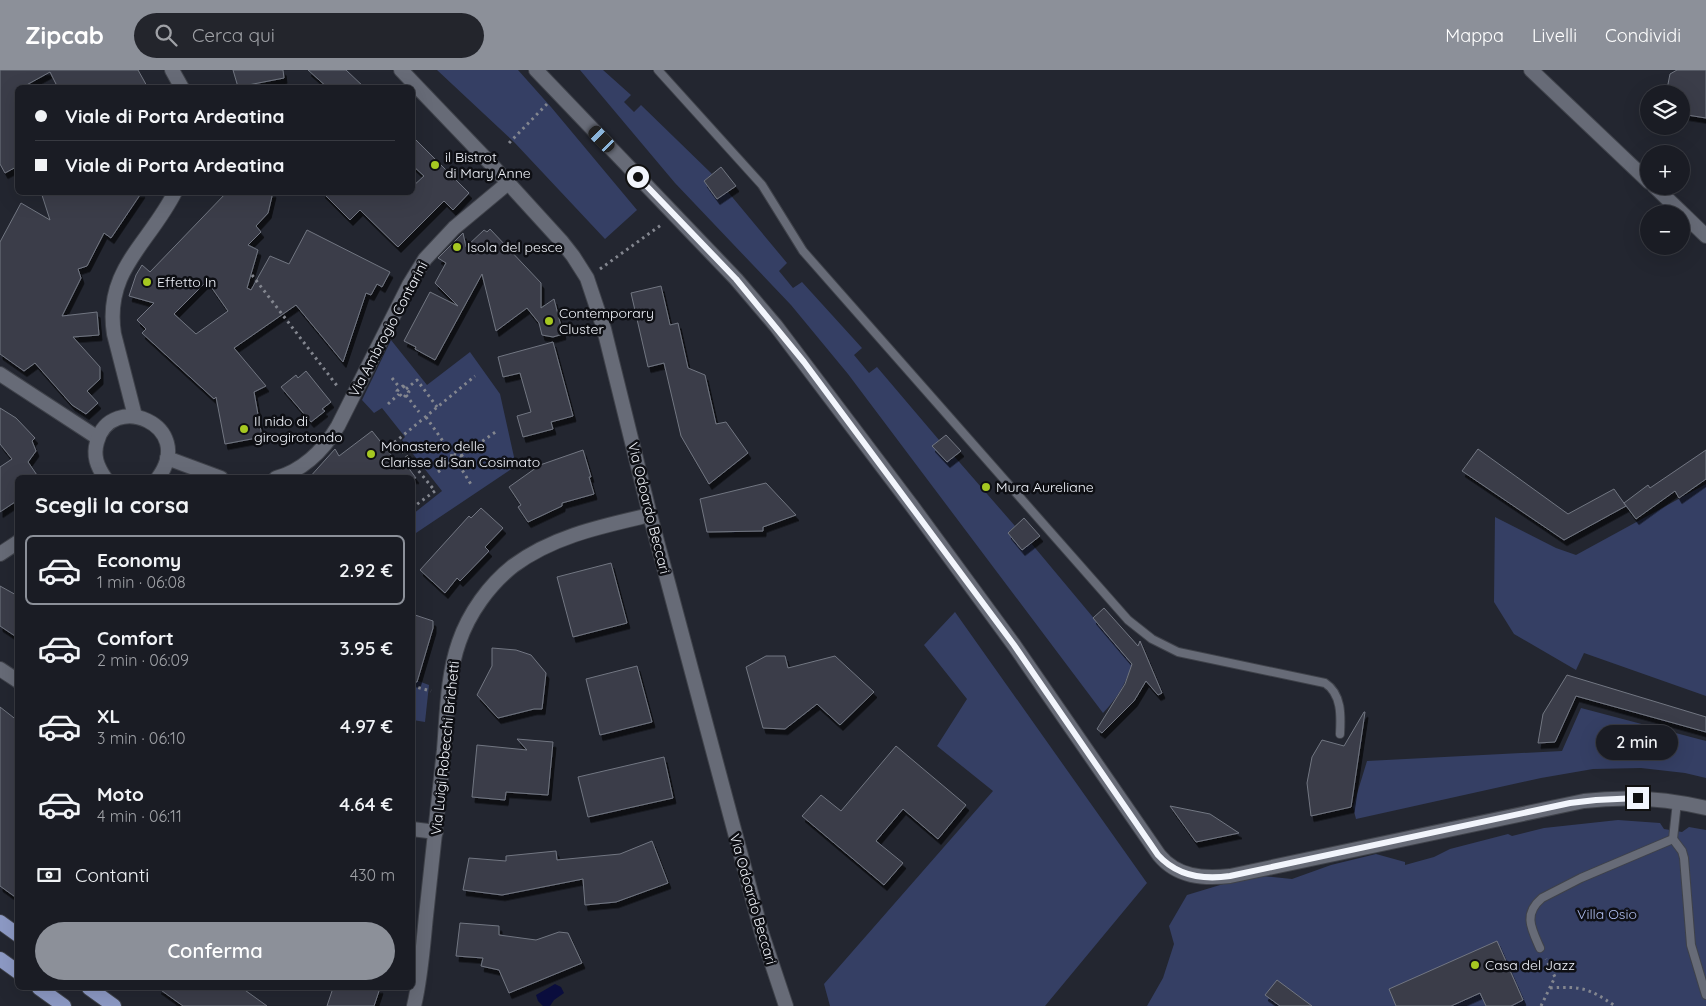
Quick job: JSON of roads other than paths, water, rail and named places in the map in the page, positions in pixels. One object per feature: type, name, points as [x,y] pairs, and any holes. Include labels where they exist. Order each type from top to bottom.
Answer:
[{"type":"main road","points":[[0,922],[15,933]]},
{"type":"main road","points":[[0,959],[15,970]]},
{"type":"main road","points":[[42,990],[64,1006]]},
{"type":"main road","points":[[92,990],[114,1006]]},
{"type":"street","points":[[172,70],[180,85]]},
{"type":"street","name":"Via Odoardo Beccari","points":[[402,70],[568,248],[587,278],[604,329],[650,515],[762,934],[786,1006]]},
{"type":"street","points":[[536,70],[744,289],[804,362],[1014,645],[1158,855],[1175,869],[1195,876],[1222,877],[1584,801],[1638,798],[1677,802],[1706,808]]},
{"type":"street","points":[[1531,70],[1640,173]]},
{"type":"street","name":"Via Ambrogio Contarini","points":[[284,475],[305,465],[326,445],[338,426],[409,284],[425,259],[454,228],[508,183]]},
{"type":"street","points":[[134,416],[112,322],[114,294],[126,266],[173,195]]},
{"type":"street","points":[[1663,195],[1706,236]]},
{"type":"street","points":[[0,374],[98,438]]},
{"type":"street","points":[[103,475],[96,460],[95,449],[98,438],[104,428],[113,421],[123,417],[134,416],[146,419],[164,435],[168,447],[168,458],[160,475]]},
{"type":"street","points":[[168,458],[213,475]]},
{"type":"street","name":"Via Luigi Robecchi Brichetti","points":[[414,1006],[436,832],[452,672],[458,644],[473,612],[495,583],[512,567],[545,546],[571,536],[650,515]]},
{"type":"street","points":[[0,554],[15,544]]},
{"type":"street","points":[[0,668],[15,679]]},
{"type":"street","points":[[415,829],[436,832]]},
{"type":"lane","points":[[658,70],[757,179],[770,196],[803,251],[1128,620],[1152,639],[1178,652],[1325,683],[1330,686],[1338,699],[1340,734]]},
{"type":"lane","points":[[1677,802],[1673,835],[1684,858],[1690,937],[1706,994]]},
{"type":"lane","points":[[1540,948],[1531,927],[1530,913],[1537,902],[1581,878],[1673,835]]},
{"type":"place","name":"il Bistrot di Mary Anne","points":[[435,165]]},
{"type":"place","name":"Isola del pesce","points":[[457,247]]},
{"type":"place","name":"Effetto In","points":[[147,282]]},
{"type":"place","name":"Contemporary Cluster","points":[[549,321]]},
{"type":"place","name":"Il nido di girogirotondo","points":[[244,429]]},
{"type":"place","name":"Monastero delle Clarisse di San Cosimato","points":[[371,454]]},
{"type":"place","name":"Mura Aureliane","points":[[986,487]]},
{"type":"place","name":"Casa del Jazz","points":[[1475,965]]},
{"type":"park label","name":"Villa Osio","points":[[1607,914]]}]
